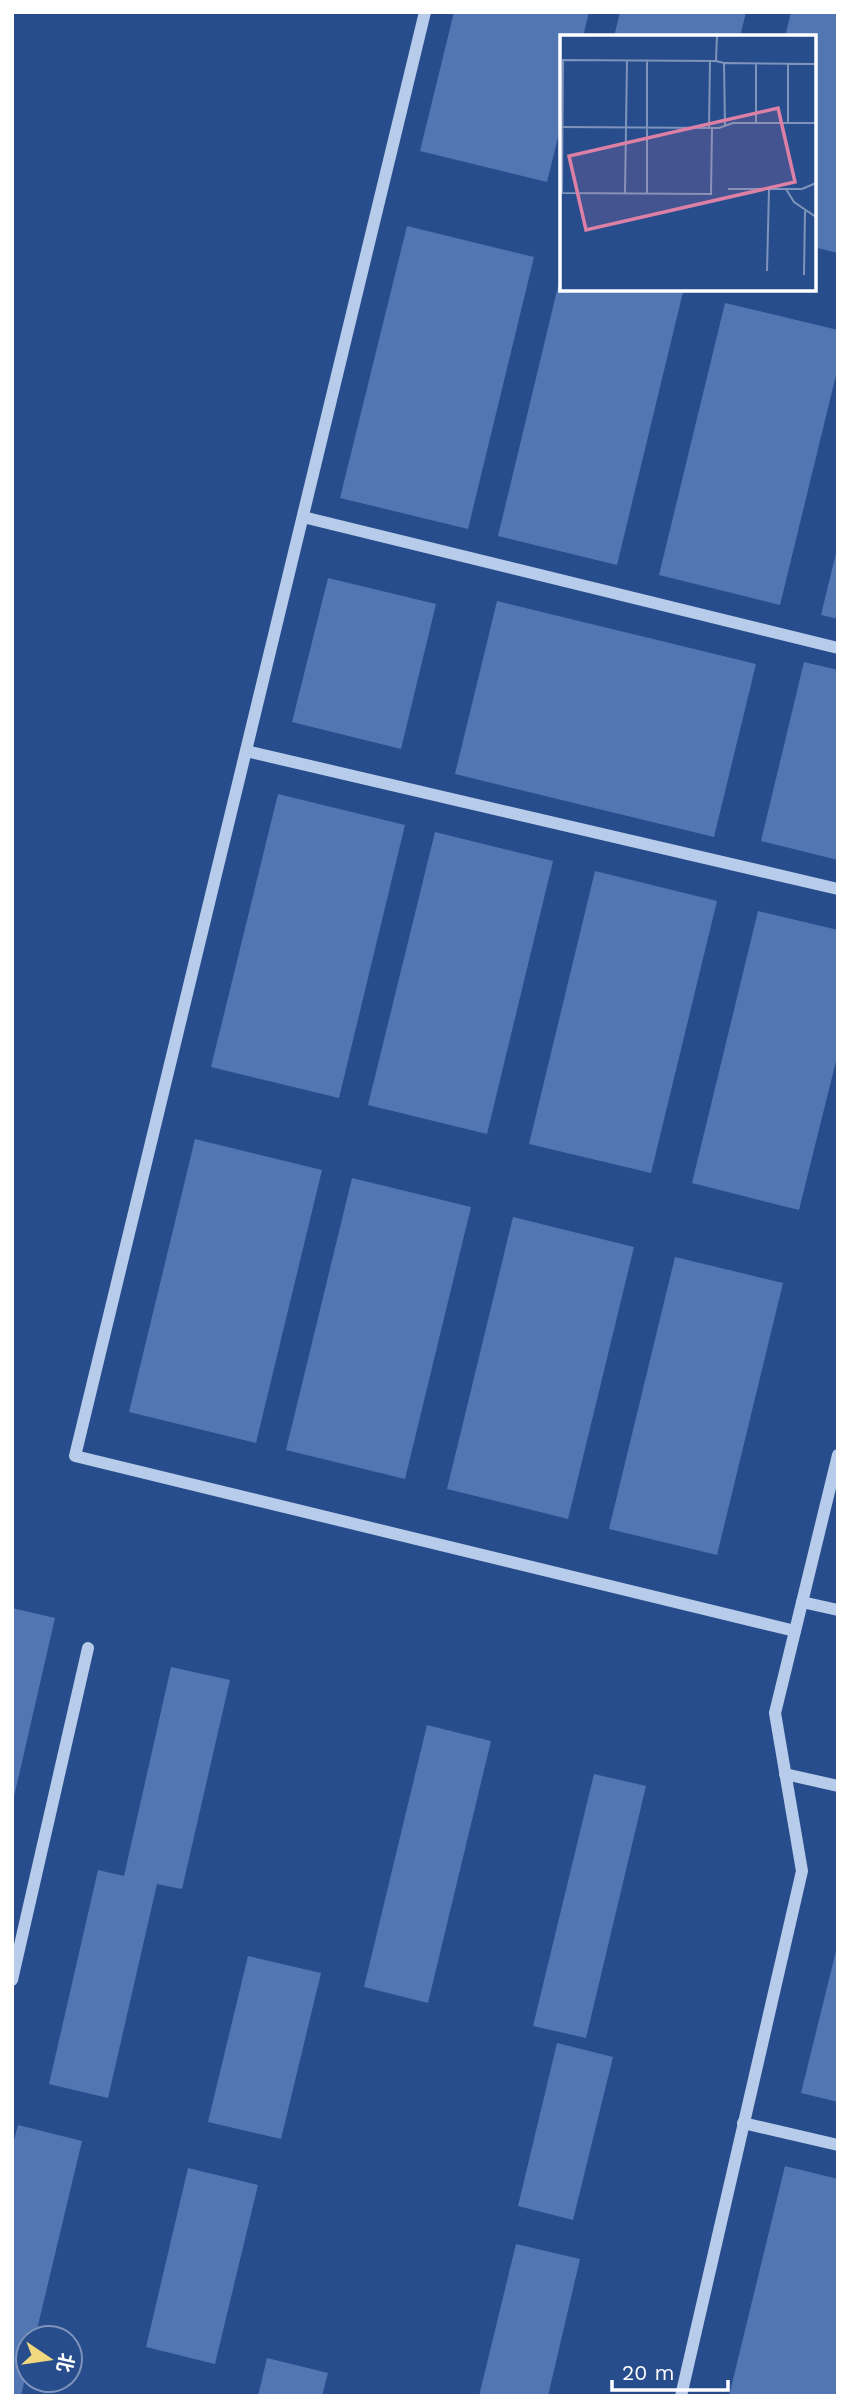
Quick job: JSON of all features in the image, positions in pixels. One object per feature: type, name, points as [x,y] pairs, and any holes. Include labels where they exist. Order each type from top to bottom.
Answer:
[{"type":"lane","points":[[425,12],[75,1456],[796,1631]]},
{"type":"lane","points":[[303,517],[838,648]]},
{"type":"lane","points":[[246,751],[838,889]]},
{"type":"lane","points":[[681,2396],[802,1871],[775,1713],[838,1455]]},
{"type":"lane","points":[[802,1602],[838,1610]]},
{"type":"lane","points":[[12,1980],[88,1648]]},
{"type":"lane","points":[[785,1774],[838,1786]]},
{"type":"lane","points":[[743,2123],[838,2145]]},
{"type":"building","points":[[454,12],[589,12],[583,35],[560,35],[560,129],[547,182],[420,151]]},
{"type":"building","points":[[620,12],[746,12],[740,35],[614,35]]},
{"type":"building","points":[[791,12],[838,12],[838,253],[815,247],[815,35],[785,35]]},
{"type":"building","points":[[407,226],[534,257],[468,529],[340,498]]},
{"type":"building","points":[[560,278],[560,290],[683,292],[617,565],[498,536]]},
{"type":"building","points":[[725,303],[838,330],[838,367],[780,605],[659,575]]},
{"type":"building","points":[[838,549],[838,619],[821,615]]},
{"type":"building","points":[[328,578],[436,604],[401,749],[292,722]]},
{"type":"building","points":[[497,601],[756,664],[714,837],[455,774]]},
{"type":"building","points":[[804,662],[838,670],[838,860],[761,841]]},
{"type":"building","points":[[278,794],[405,825],[339,1098],[211,1067]]},
{"type":"building","points":[[435,832],[553,861],[487,1134],[368,1105]]},
{"type":"building","points":[[595,871],[717,901],[651,1173],[529,1144]]},
{"type":"building","points":[[758,911],[838,930],[838,1053],[799,1210],[692,1183]]},
{"type":"building","points":[[195,1139],[322,1170],[256,1443],[129,1412]]},
{"type":"building","points":[[352,1178],[471,1207],[405,1479],[286,1450]]},
{"type":"building","points":[[513,1217],[634,1247],[568,1519],[447,1489]]},
{"type":"building","points":[[675,1257],[783,1283],[717,1555],[609,1529]]},
{"type":"building","points":[[12,1608],[55,1618],[13,1801],[12,1801]]},
{"type":"building","points":[[171,1667],[230,1680],[182,1889],[157,1884],[108,2098],[49,2084],[98,1870],[124,1876]]},
{"type":"building","points":[[427,1725],[491,1741],[428,2003],[364,1987]]},
{"type":"building","points":[[594,1774],[646,1786],[586,2038],[533,2026]]},
{"type":"building","points":[[838,1947],[838,2102],[801,2093]]},
{"type":"building","points":[[248,1956],[321,1973],[281,2139],[208,2122]]},
{"type":"building","points":[[557,2043],[613,2057],[573,2220],[518,2206]]},
{"type":"building","points":[[18,2125],[82,2141],[38,2324],[14,2324],[14,2394],[21,2396],[12,2396],[12,2148]]},
{"type":"building","points":[[785,2166],[838,2179],[838,2396],[729,2396]]},
{"type":"building","points":[[188,2168],[258,2185],[215,2364],[146,2347]]},
{"type":"building","points":[[516,2244],[580,2259],[548,2396],[479,2396]]},
{"type":"building","points":[[267,2358],[328,2373],[322,2396],[258,2396]]}]
